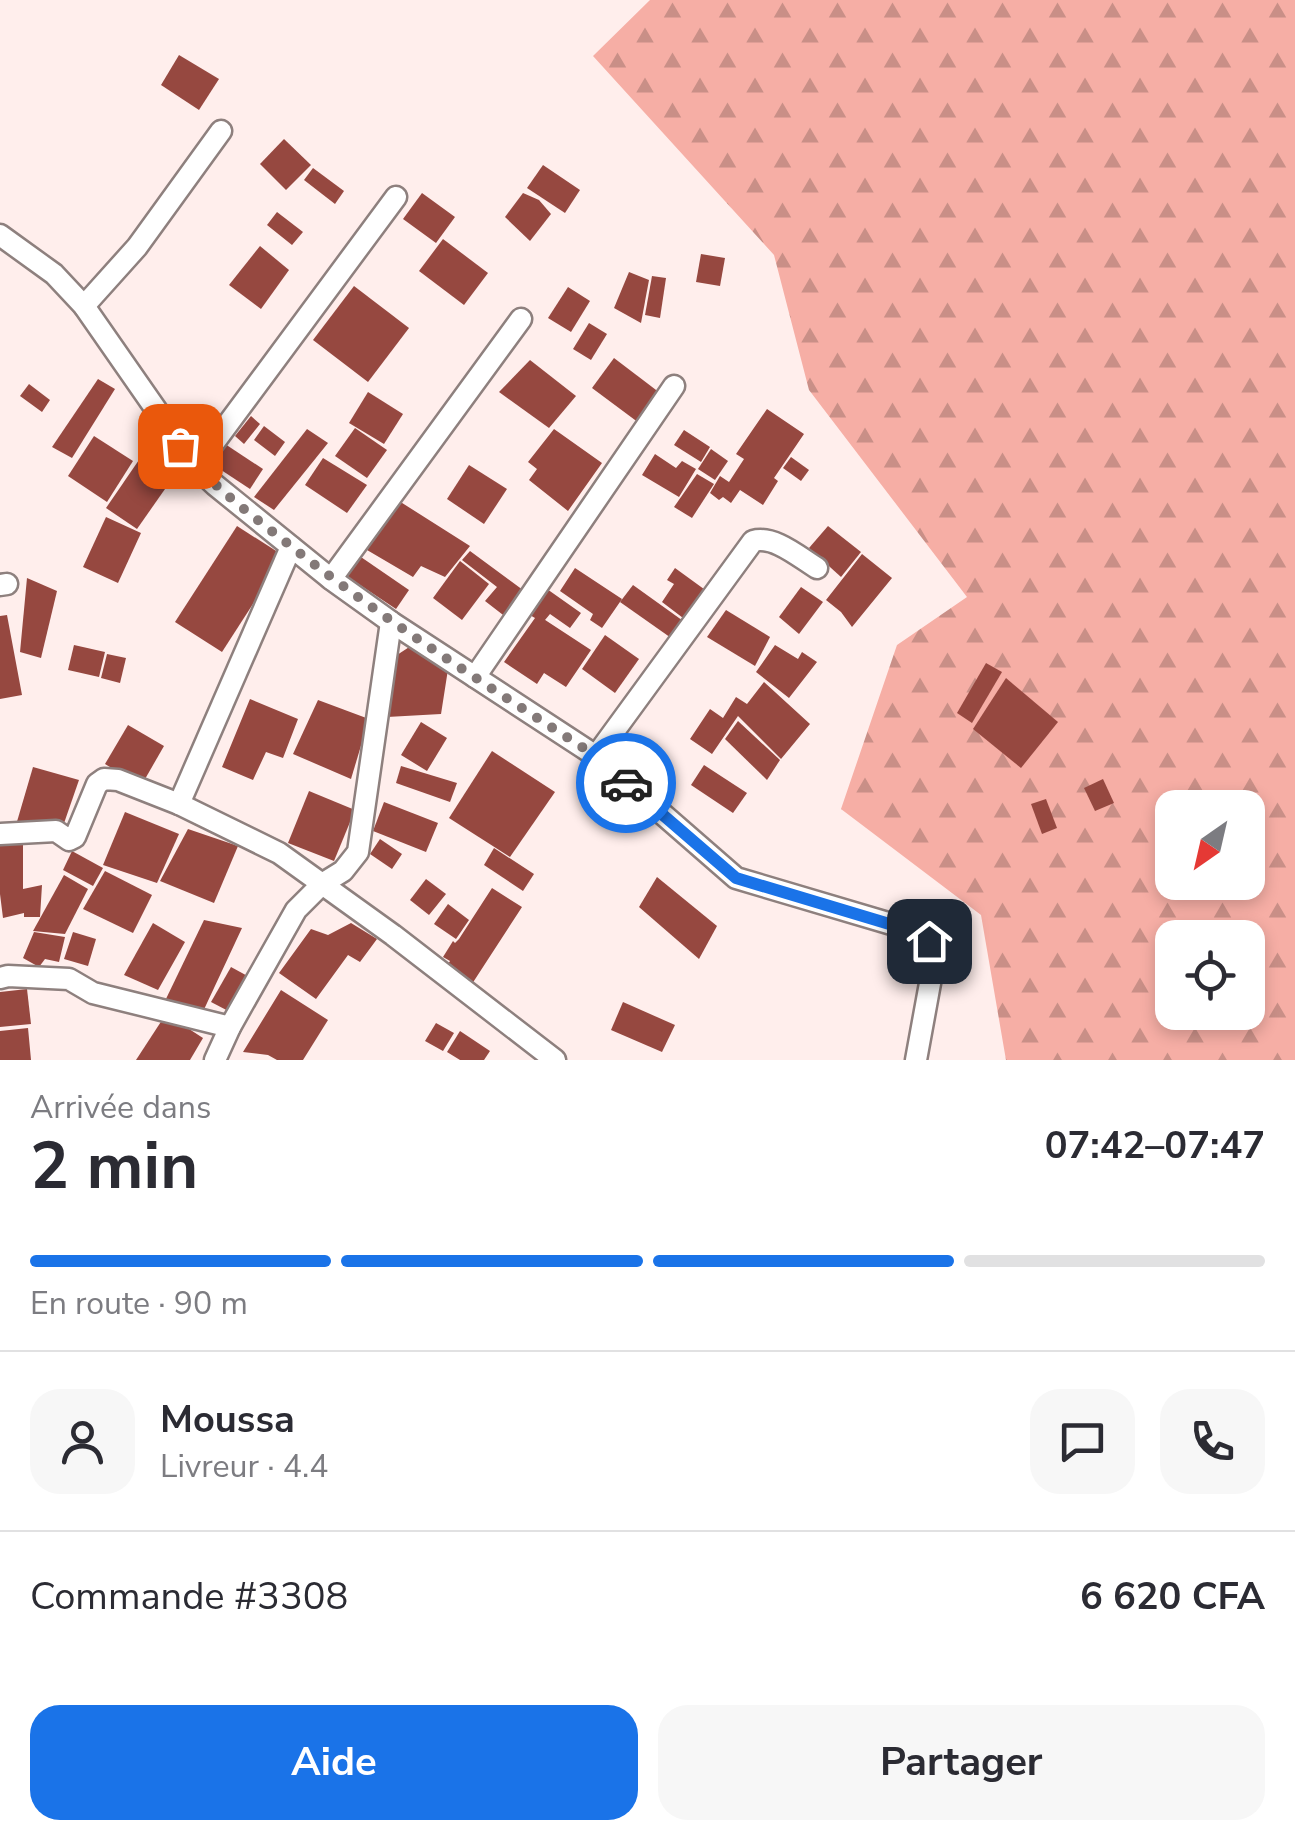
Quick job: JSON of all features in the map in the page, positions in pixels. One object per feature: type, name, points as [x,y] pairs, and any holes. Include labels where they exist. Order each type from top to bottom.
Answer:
[{"type":"street","points":[[84,306],[137,248],[221,131]]},
{"type":"street","points":[[196,467],[396,197]]},
{"type":"street","points":[[0,234],[54,274],[84,306],[196,467],[331,579],[596,756],[736,878],[916,932],[929,941],[935,956],[916,1060]]},
{"type":"street","points":[[331,579],[521,319]]},
{"type":"street","points":[[476,678],[674,386]]},
{"type":"street","points":[[596,756],[753,541],[762,538],[773,542],[817,568]]},
{"type":"street","points":[[179,804],[291,546]]},
{"type":"street","points":[[215,1060],[296,910],[358,852],[391,622]]},
{"type":"street","points":[[0,834],[56,831],[69,840],[75,837],[96,784],[104,779],[118,780],[179,804],[279,853],[394,935],[555,1060]]},
{"type":"street","points":[[0,978],[69,979],[93,993],[230,1027]]},
{"type":"green space","points":[[650,0],[1295,0],[1295,1060],[1006,1060],[981,915],[841,809],[897,645],[967,597],[809,390],[774,255],[593,56]]},
{"type":"building","points":[[179,55],[219,79],[199,110],[161,85]]},
{"type":"building","points":[[284,139],[311,165],[286,190],[260,164]]},
{"type":"building","points":[[543,165],[580,190],[565,213],[527,188]]},
{"type":"building","points":[[313,168],[344,191],[335,204],[304,180]]},
{"type":"building","points":[[422,193],[455,217],[436,243],[403,219]]},
{"type":"building","points":[[523,193],[539,200],[551,214],[530,241],[505,217]]},
{"type":"building","points":[[277,212],[303,232],[292,245],[267,225]]},
{"type":"building","points":[[443,239],[488,273],[464,305],[419,271]]},
{"type":"building","points":[[260,246],[289,270],[261,309],[229,285]]},
{"type":"building","points":[[701,254],[725,258],[720,286],[696,282]]},
{"type":"building","points":[[629,272],[649,280],[641,323],[614,308]]},
{"type":"building","points":[[652,276],[666,278],[660,318],[645,315]]},
{"type":"building","points":[[354,286],[409,328],[368,382],[313,340]]},
{"type":"building","points":[[568,287],[590,301],[571,332],[548,318]]},
{"type":"building","points":[[589,323],[607,334],[591,360],[573,349]]},
{"type":"building","points":[[614,358],[660,393],[639,423],[592,388]]},
{"type":"building","points":[[530,360],[576,396],[549,428],[499,392]]},
{"type":"building","points":[[98,379],[115,389],[72,458],[52,447]]},
{"type":"building","points":[[29,384],[50,400],[42,412],[20,396]]},
{"type":"building","points":[[368,392],[403,414],[384,444],[349,423]]},
{"type":"building","points":[[767,409],[804,434],[774,478],[778,481],[763,505],[740,490],[731,503],[723,497],[719,500],[710,493],[720,476],[729,482],[744,459],[736,454]]},
{"type":"building","points":[[251,416],[260,424],[244,444],[235,436]]},
{"type":"building","points":[[264,426],[285,442],[275,456],[254,440]]},
{"type":"building","points":[[355,428],[387,450],[367,478],[335,456]]},
{"type":"building","points":[[307,429],[328,443],[274,510],[254,497]]},
{"type":"building","points":[[554,429],[602,463],[568,511],[529,480],[537,469],[528,462]]},
{"type":"building","points":[[684,430],[710,447],[701,462],[674,445]]},
{"type":"building","points":[[94,436],[133,461],[107,502],[68,476]]},
{"type":"building","points":[[222,442],[263,469],[250,489],[209,462]]},
{"type":"building","points":[[711,449],[728,461],[715,480],[698,469]]},
{"type":"building","points":[[655,454],[676,468],[682,461],[696,469],[679,497],[642,475]]},
{"type":"building","points":[[141,457],[172,479],[137,529],[106,508]]},
{"type":"building","points":[[791,457],[809,470],[801,481],[783,468]]},
{"type":"building","points":[[323,458],[367,485],[347,513],[305,485]]},
{"type":"building","points":[[469,465],[507,489],[484,524],[447,499]]},
{"type":"building","points":[[697,474],[714,484],[692,518],[674,507]]},
{"type":"building","points":[[399,501],[470,546],[445,577],[421,566],[413,577],[367,550]]},
{"type":"building","points":[[106,517],[141,533],[118,583],[83,567]]},
{"type":"building","points":[[237,526],[284,556],[222,652],[175,622]]},
{"type":"building","points":[[828,526],[861,552],[841,577],[809,548]]},
{"type":"building","points":[[470,551],[527,593],[507,618],[485,601],[497,587],[462,560]]},
{"type":"building","points":[[862,554],[892,578],[852,627],[826,600]]},
{"type":"building","points":[[358,555],[409,590],[396,609],[345,575]]},
{"type":"building","points":[[460,561],[489,584],[462,620],[433,598]]},
{"type":"building","points":[[575,568],[622,599],[602,628],[590,620],[593,614],[560,591]]},
{"type":"building","points":[[675,568],[708,592],[687,621],[662,602],[674,584],[667,580]]},
{"type":"building","points":[[27,578],[57,591],[41,658],[20,652]]},
{"type":"building","points":[[633,585],[686,623],[674,640],[620,602]]},
{"type":"building","points":[[801,587],[823,602],[799,634],[779,617]]},
{"type":"building","points":[[547,589],[581,613],[570,628],[550,614],[545,620],[591,650],[566,687],[544,673],[537,684],[504,662],[535,618],[528,614]]},
{"type":"building","points":[[726,610],[770,637],[755,666],[707,637]]},
{"type":"building","points":[[7,615],[22,695],[0,699],[0,616]]},
{"type":"building","points":[[605,635],[639,659],[615,693],[582,669]]},
{"type":"building","points":[[426,636],[451,650],[441,714],[387,717],[397,655]]},
{"type":"building","points":[[74,645],[105,652],[99,677],[68,670]]},
{"type":"building","points":[[775,645],[798,659],[802,652],[817,662],[789,698],[756,672]]},
{"type":"building","points":[[107,654],[126,658],[120,683],[101,678]]},
{"type":"building","points":[[986,663],[1002,672],[972,723],[957,713]]},
{"type":"building","points":[[1006,678],[1058,722],[1021,768],[973,729]]},
{"type":"building","points":[[764,682],[810,724],[781,759],[738,716],[712,754],[690,739],[710,709],[723,718],[736,697],[747,704]]},
{"type":"building","points":[[250,699],[298,719],[283,758],[266,752],[253,780],[222,767]]},
{"type":"building","points":[[318,700],[369,719],[351,779],[293,754]]},
{"type":"building","points":[[738,721],[780,760],[767,780],[725,739]]},
{"type":"building","points":[[421,722],[447,738],[427,771],[401,755]]},
{"type":"building","points":[[128,725],[164,746],[141,786],[105,764]]},
{"type":"building","points":[[492,751],[555,792],[510,857],[449,818]]},
{"type":"building","points":[[704,765],[747,793],[733,813],[691,785]]},
{"type":"building","points":[[401,766],[457,783],[450,802],[396,783]]},
{"type":"building","points":[[33,767],[79,780],[62,829],[16,825]]},
{"type":"building","points":[[1103,779],[1114,803],[1095,811],[1084,788]]},
{"type":"building","points":[[309,791],[355,810],[334,861],[288,843]]},
{"type":"building","points":[[1046,799],[1057,828],[1042,834],[1031,804]]},
{"type":"building","points":[[384,802],[438,823],[426,852],[373,831]]},
{"type":"building","points":[[125,812],[179,834],[157,883],[103,865]]},
{"type":"building","points":[[188,829],[238,846],[214,903],[160,881]]},
{"type":"building","points":[[23,834],[23,889],[42,885],[40,917],[24,917],[24,913],[3,918],[0,839]]},
{"type":"building","points":[[380,839],[402,854],[392,869],[370,854]]},
{"type":"building","points":[[494,848],[534,874],[523,891],[484,865]]},
{"type":"building","points":[[72,851],[103,868],[93,886],[63,870]]},
{"type":"building","points":[[105,871],[152,895],[133,933],[83,909]]},
{"type":"building","points":[[64,875],[88,889],[65,934],[33,931]]},
{"type":"building","points":[[657,877],[717,926],[699,959],[639,907]]},
{"type":"building","points":[[426,879],[446,894],[429,915],[410,900]]},
{"type":"building","points":[[492,888],[522,907],[470,987],[444,971],[450,961],[443,957]]},
{"type":"building","points":[[448,904],[469,920],[456,939],[434,924]]},
{"type":"building","points":[[204,920],[242,928],[200,1018],[164,1003]]},
{"type":"building","points":[[153,923],[185,942],[158,990],[124,975]]},
{"type":"building","points":[[351,923],[377,939],[360,962],[348,955],[316,999],[279,973],[311,929],[328,935]]},
{"type":"building","points":[[34,932],[65,937],[59,962],[45,959],[39,967],[23,958]]},
{"type":"building","points":[[73,932],[96,939],[88,966],[64,959]]},
{"type":"building","points":[[231,967],[253,979],[234,1014],[211,1002]]},
{"type":"building","points":[[27,989],[31,1024],[0,1027],[0,992]]},
{"type":"building","points":[[281,990],[328,1020],[303,1060],[277,1060],[243,1052]]},
{"type":"building","points":[[623,1002],[675,1025],[662,1052],[611,1030]]},
{"type":"building","points":[[166,1014],[203,1038],[190,1060],[136,1060]]},
{"type":"building","points":[[436,1023],[454,1033],[443,1051],[425,1041]]},
{"type":"building","points":[[28,1028],[31,1060],[0,1060],[0,1031]]},
{"type":"building","points":[[460,1031],[490,1051],[484,1060],[460,1060],[447,1052]]},
{"type":"way so far","points":[[180,446],[215,486],[331,579],[596,756],[626,783]]},
{"type":"route","points":[[626,783],[736,878],[916,932],[929,941]]}]
